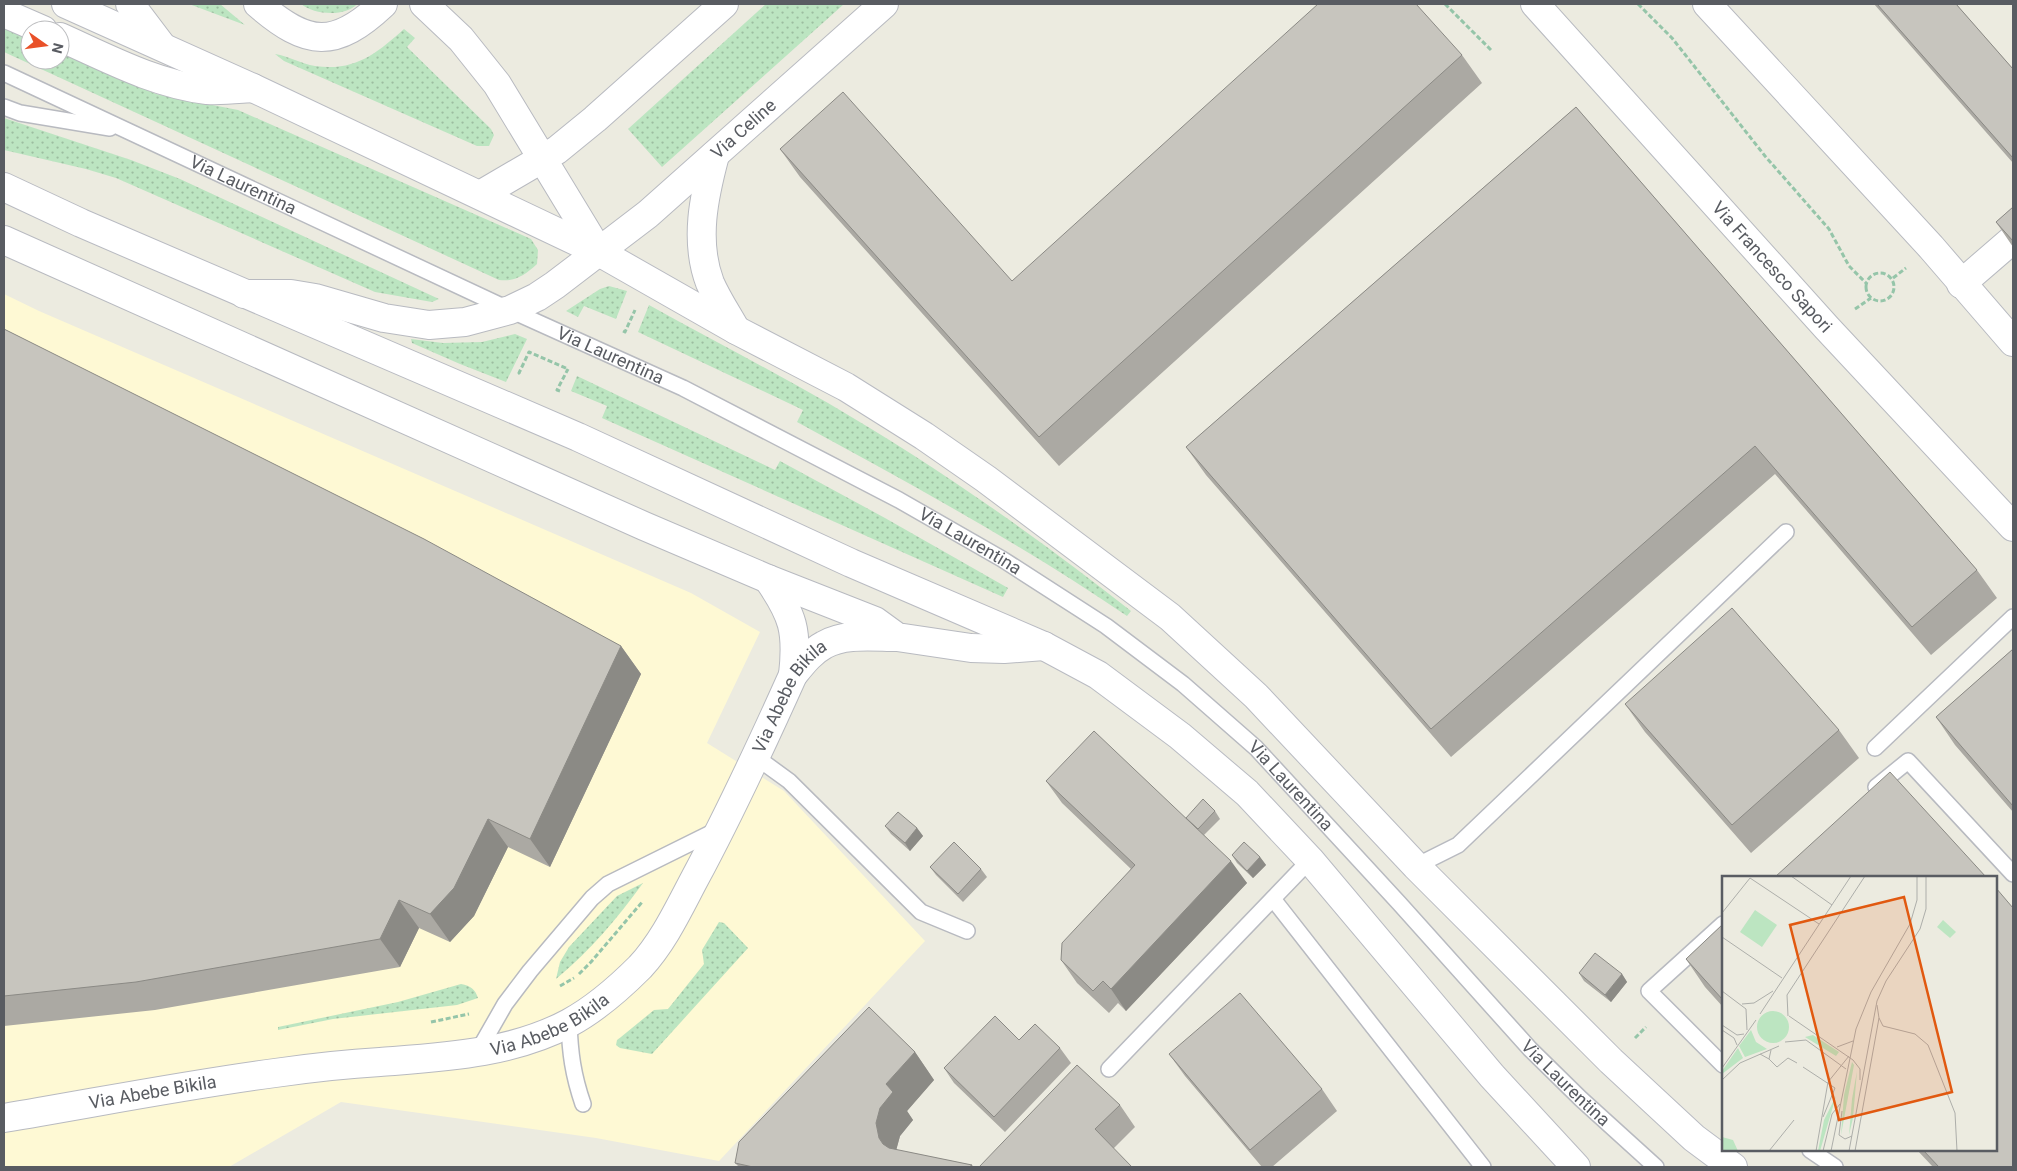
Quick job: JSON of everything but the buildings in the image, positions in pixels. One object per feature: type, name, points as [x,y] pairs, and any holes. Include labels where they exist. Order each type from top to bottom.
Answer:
[{"type":"street","points":[[66,4],[161,45],[600,252],[736,330],[846,387],[924,436],[986,479],[1135,589],[1256,696],[1416,866],[1611,1061],[1688,1132],[1733,1167]]},
{"type":"street","points":[[130,4],[161,45]]},
{"type":"street","points":[[258,4],[283,24],[315,37],[328,37],[356,27],[383,4]]},
{"type":"street","points":[[424,4],[447,25],[497,84],[600,252]]},
{"type":"street","points":[[480,195],[544,159],[595,119],[724,4]]},
{"type":"street","name":"Via Celine","points":[[244,294],[291,294],[315,298],[384,318],[428,325],[465,322],[510,310],[536,297],[600,252],[648,214],[884,4]]},
{"type":"street","name":"Via Francesco Sapori","points":[[1535,4],[1827,328],[2013,527]]},
{"type":"street","points":[[1707,4],[1931,247],[2013,342]]},
{"type":"street","points":[[4,13],[20,20]]},
{"type":"street","points":[[70,41],[131,68],[177,84],[208,90],[253,88]]},
{"type":"street","points":[[715,155],[705,200],[702,236],[703,251],[710,282],[718,301],[736,330]]},
{"type":"street","name":"Via Laurentina","points":[[4,187],[80,223],[578,437],[851,562],[1044,646],[1098,675],[1192,745],[1247,793],[1310,860],[1335,892],[1492,1076],[1576,1167]]},
{"type":"street","points":[[1961,284],[2013,238]]},
{"type":"street","points":[[4,240],[768,579],[875,621],[897,637],[971,648],[1004,649],[1044,646]]},
{"type":"street","points":[[768,579],[789,613],[795,633],[796,652],[793,675]]},
{"type":"street","name":"Via Abebe Bikila","points":[[4,1118],[274,1073],[338,1065],[445,1058],[477,1053],[514,1044],[569,1023],[590,1010],[627,979],[653,951],[675,915],[722,827],[793,675],[809,656],[824,644],[837,640],[897,637]]},
{"type":"lane","name":"Via Laurentina","points":[[4,73],[510,310],[683,388],[899,500],[1002,558],[1106,626],[1157,664],[1256,748],[1530,1049],[1581,1099],[1656,1167]]},
{"type":"lane","name":"Via Laurentina","points":[[4,107],[20,112],[131,132]]},
{"type":"lane","points":[[1416,866],[1458,845],[1786,532]]},
{"type":"lane","points":[[1875,748],[2013,617]]},
{"type":"lane","points":[[756,757],[789,781],[921,912],[967,931]]},
{"type":"lane","points":[[1867,795],[1908,761],[2013,874]]},
{"type":"lane","points":[[477,1053],[505,1004],[592,898],[608,884],[722,827]]},
{"type":"lane","points":[[1109,1069],[1310,860]]},
{"type":"lane","points":[[1273,899],[1483,1167]]},
{"type":"lane","points":[[1722,925],[1649,991],[1722,1064]]},
{"type":"lane","points":[[569,1023],[571,1064],[574,1080],[583,1104]]},
{"type":"lane","points":[[1811,1151],[1835,1167]]},
{"type":"path","points":[[1445,4],[1491,50]]},
{"type":"path","points":[[1638,4],[1672,38],[1766,156],[1829,229],[1849,266],[1866,283],[1866,291],[1871,298],[1878,301],[1887,300],[1892,295],[1895,287],[1893,278],[1886,273],[1878,272],[1871,276],[1866,283]]},
{"type":"path","points":[[616,328],[625,332],[636,309]]},
{"type":"path","points":[[526,376],[519,373],[529,352],[568,369]]},
{"type":"path","points":[[560,386],[570,364]]},
{"type":"path","points":[[550,387],[557,390]]},
{"type":"path","points":[[560,986],[576,977],[591,962],[645,898]]},
{"type":"path","points":[[1611,1061],[1666,1009]]},
{"type":"shaded area","points":[[4,294],[39,311],[691,593],[760,632],[707,743],[784,791],[925,941],[719,1161],[596,1138],[341,1102],[229,1167],[4,1167]]},
{"type":"green space","points":[[189,4],[220,4],[245,25]]},
{"type":"green space","points":[[301,4],[357,4],[345,11],[330,13],[307,8]]},
{"type":"green space","points":[[766,4],[844,4],[662,167],[628,129]]},
{"type":"green space","points":[[4,26],[20,33],[20,59],[4,52]]},
{"type":"green space","points":[[404,29],[415,38],[407,47],[491,129],[494,135],[489,146],[477,146],[284,61],[275,54],[315,66],[342,66],[354,63],[375,53]]},
{"type":"green space","points":[[70,55],[156,94],[238,110],[531,239],[538,250],[537,264],[520,277],[510,280],[499,280],[43,70],[70,70]]},
{"type":"green space","points":[[4,118],[131,160],[180,179],[439,299],[432,302],[375,292],[116,178],[4,150]]},
{"type":"green space","points":[[609,286],[627,291],[616,319],[584,306],[578,317],[566,311],[600,289]]},
{"type":"green space","points":[[649,305],[806,390],[907,451],[1021,528],[1131,611],[1127,616],[1006,539],[797,422],[803,410],[638,332]]},
{"type":"green space","points":[[515,334],[527,339],[506,382],[412,343],[411,339],[443,343],[482,342]]},
{"type":"green space","points":[[577,376],[775,470],[780,461],[1008,588],[1003,597],[602,418],[607,406],[571,391]]},
{"type":"green space","points":[[643,883],[603,934],[556,979],[560,962],[569,947],[617,896]]},
{"type":"green space","points":[[719,922],[724,923],[748,948],[652,1054],[620,1048],[616,1045],[617,1040],[654,1010],[668,1009],[704,964],[702,950]]},
{"type":"green space","points":[[461,984],[472,988],[478,998],[457,1005],[333,1019],[278,1030],[278,1027],[398,1002]]}]
